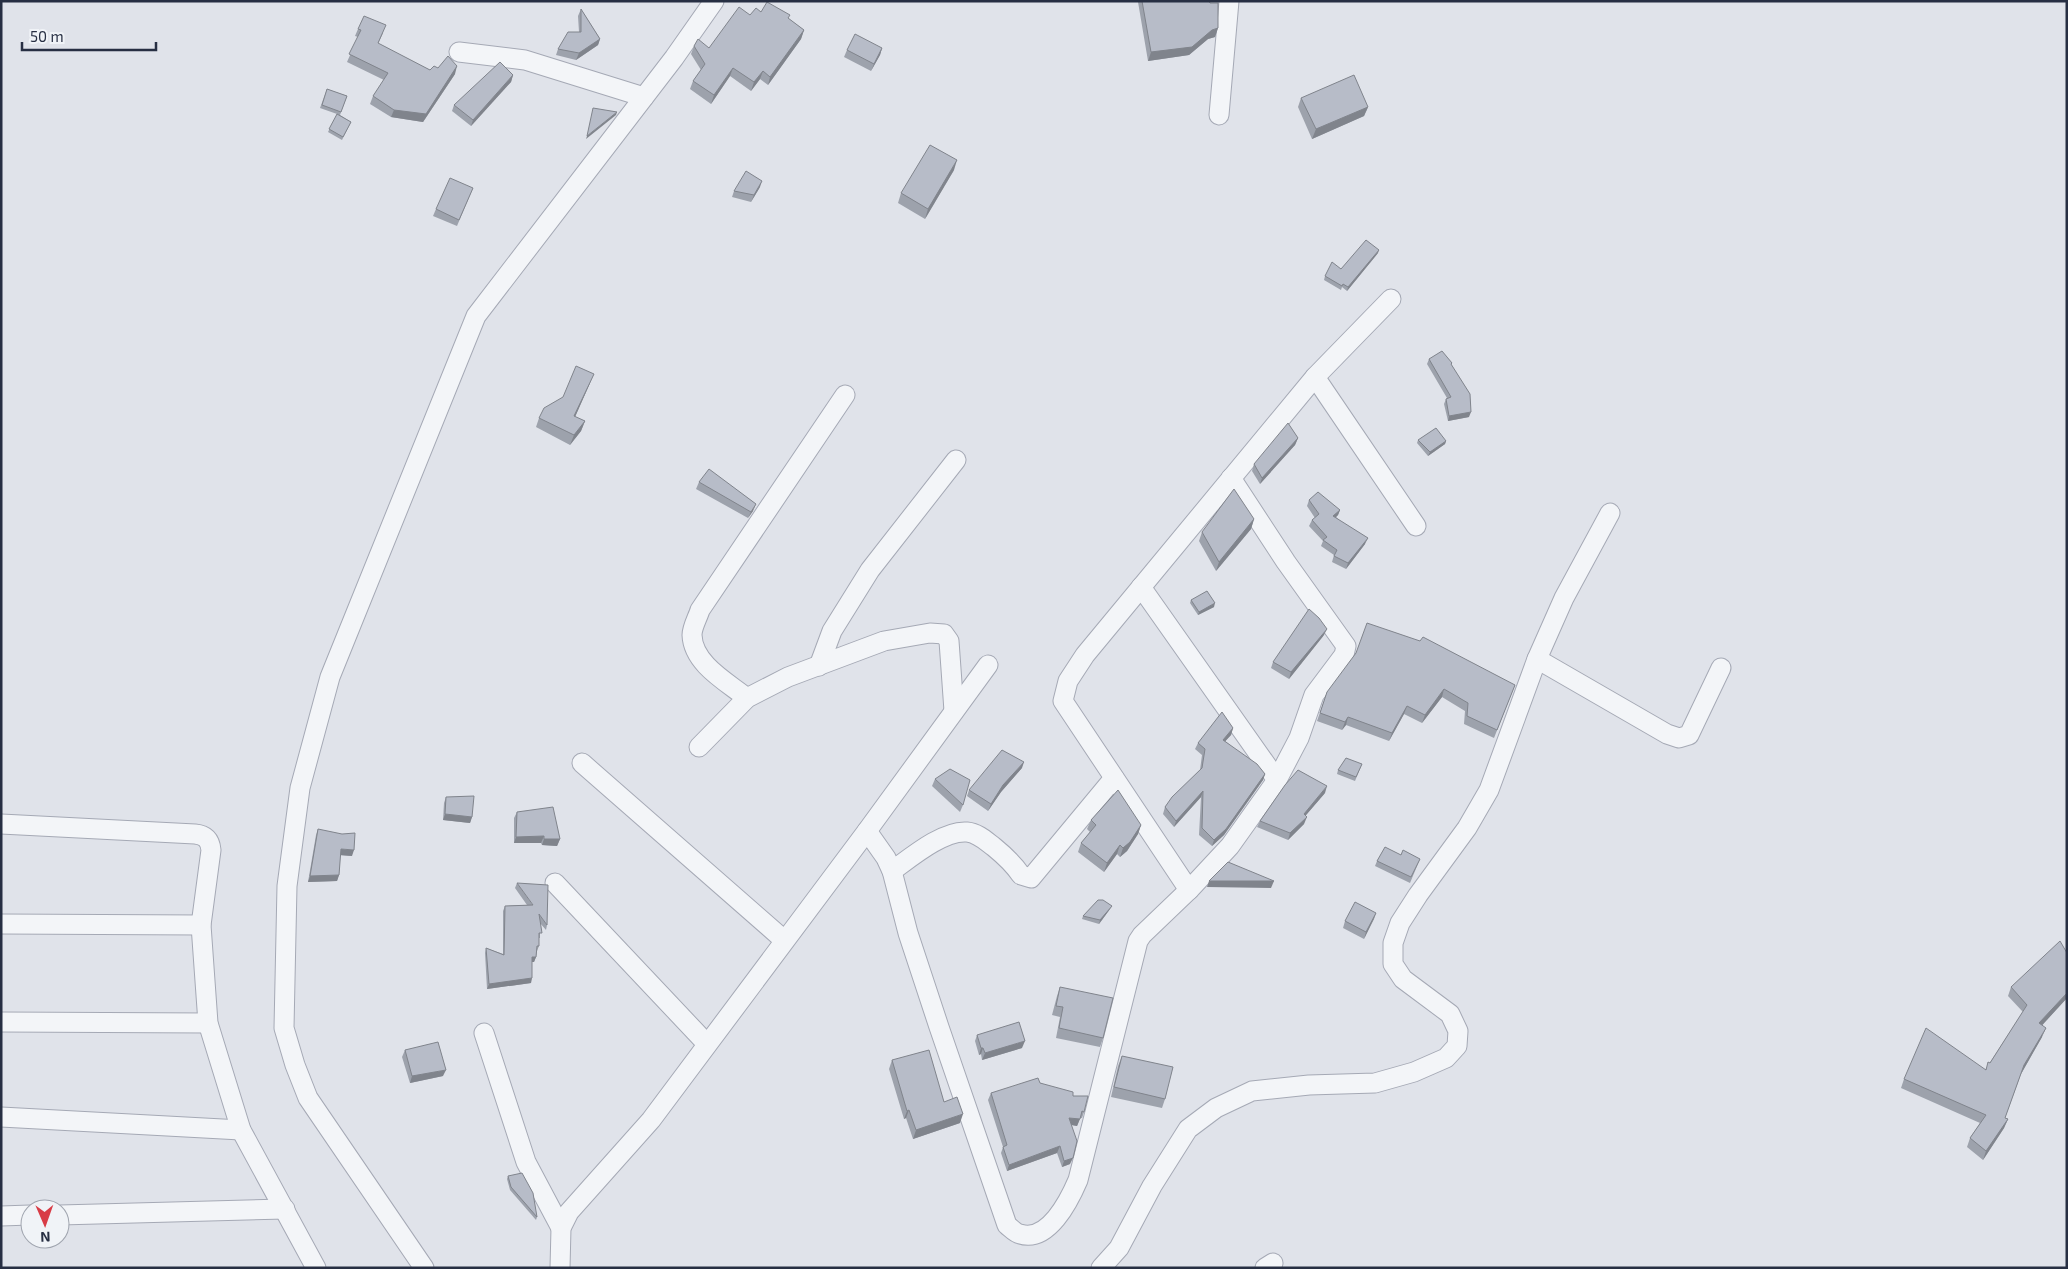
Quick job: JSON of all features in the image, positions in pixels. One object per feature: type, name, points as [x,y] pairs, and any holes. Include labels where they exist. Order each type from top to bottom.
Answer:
[{"type":"street","points":[[424,1268],[308,1098],[284,1028],[287,886],[300,788],[330,676],[476,316],[674,58],[714,1]]},
{"type":"street","points":[[1219,115],[1229,1]]},
{"type":"street","points":[[459,52],[525,60],[644,96]]},
{"type":"street","points":[[1189,890],[1063,701],[1068,681],[1085,655],[1314,377],[1391,299]]},
{"type":"street","points":[[1314,377],[1416,526]]},
{"type":"street","points":[[747,698],[701,661],[694,648],[692,634],[700,610],[845,395]]},
{"type":"street","points":[[819,666],[832,631],[870,570],[956,460]]},
{"type":"street","points":[[867,832],[886,858],[892,871],[908,933],[932,1008],[1007,1226],[1018,1234],[1032,1236],[1047,1228],[1066,1206],[1078,1180],[1138,941],[1230,846],[1277,780],[1299,738],[1314,695],[1344,655],[1346,646],[1286,562],[1231,478]]},
{"type":"street","points":[[1101,1268],[1119,1248],[1152,1186],[1188,1129],[1216,1108],[1252,1091],[1309,1085],[1375,1083],[1414,1072],[1446,1058],[1457,1046],[1458,1031],[1450,1014],[1403,979],[1393,964],[1393,944],[1404,916],[1467,828],[1489,790],[1537,659],[1564,598],[1610,513]]},
{"type":"street","points":[[1141,587],[1277,780]]},
{"type":"street","points":[[699,747],[747,698],[788,677],[884,642],[930,633],[944,634],[949,641],[954,711]]},
{"type":"street","points":[[1537,659],[1660,730],[1679,738],[1688,735],[1721,668]]},
{"type":"street","points":[[560,1268],[561,1228],[570,1212],[651,1120],[784,940],[867,832],[988,664]]},
{"type":"street","points":[[582,763],[784,940]]},
{"type":"street","points":[[892,871],[930,845],[951,835],[966,832],[979,836],[1012,861],[1021,875],[1031,878],[1114,778]]},
{"type":"street","points":[[1,824],[195,834],[205,837],[211,850],[201,925],[208,1023],[241,1130],[316,1268]]},
{"type":"street","points":[[555,883],[707,1044]]},
{"type":"street","points":[[1,924],[201,925]]},
{"type":"street","points":[[1,1022],[208,1023]]},
{"type":"street","points":[[484,1033],[526,1162],[561,1228]]},
{"type":"street","points":[[1,1116],[241,1130]]},
{"type":"street","points":[[70,1215],[285,1209]]},
{"type":"street","points":[[1,1216],[20,1215]]},
{"type":"building","points":[[1142,1],[1209,1],[1210,3],[1218,3],[1218,28],[1212,30],[1192,47],[1151,52]]},
{"type":"building","points":[[767,2],[790,15],[788,18],[804,30],[770,77],[763,71],[754,82],[733,68],[714,95],[693,81],[705,64],[694,46],[698,39],[709,48],[739,7],[750,15],[756,8],[761,12]]},
{"type":"building","points":[[581,9],[600,39],[579,53],[558,49],[568,32],[581,32]]},
{"type":"building","points":[[364,16],[386,25],[378,43],[430,70],[434,66],[438,68],[448,56],[457,66],[426,114],[394,110],[373,96],[388,73],[349,54],[361,30],[358,29]]},
{"type":"building","points":[[855,34],[882,48],[874,64],[847,50]]},
{"type":"building","points":[[500,62],[513,75],[473,120],[454,105]]},
{"type":"building","points":[[1354,75],[1368,107],[1316,129],[1301,98]]},
{"type":"building","points":[[327,89],[347,96],[341,112],[322,105]]},
{"type":"building","points":[[593,108],[617,112],[587,136]]},
{"type":"building","points":[[337,114],[351,122],[343,137],[329,129]]},
{"type":"building","points":[[930,145],[957,160],[928,209],[901,193]]},
{"type":"building","points":[[746,171],[762,181],[754,195],[734,191]]},
{"type":"building","points":[[450,178],[473,188],[459,220],[436,209]]},
{"type":"building","points":[[1366,240],[1379,250],[1348,287],[1343,284],[1342,286],[1325,276],[1332,262],[1341,269]]},
{"type":"building","points":[[1442,351],[1452,363],[1470,394],[1471,412],[1449,416],[1446,399],[1451,397],[1429,359]]},
{"type":"building","points":[[576,366],[594,374],[574,416],[585,421],[574,435],[539,418],[544,408],[563,397]]},
{"type":"building","points":[[1288,423],[1298,438],[1262,478],[1254,464]]},
{"type":"building","points":[[1436,428],[1446,441],[1430,452],[1418,440]]},
{"type":"building","points":[[709,469],[756,504],[751,512],[699,482]]},
{"type":"building","points":[[1234,489],[1254,519],[1219,562],[1202,532]]},
{"type":"building","points":[[1318,492],[1340,510],[1333,516],[1368,538],[1348,563],[1334,556],[1337,550],[1323,540],[1327,537],[1312,520],[1319,514],[1309,500]]},
{"type":"building","points":[[1207,591],[1215,603],[1199,612],[1191,600]]},
{"type":"building","points":[[1309,609],[1327,629],[1291,672],[1273,662]]},
{"type":"building","points":[[1367,623],[1420,641],[1423,637],[1515,685],[1497,730],[1467,716],[1468,703],[1444,689],[1425,715],[1407,706],[1392,733],[1348,717],[1345,722],[1320,713],[1327,692],[1356,653]]},
{"type":"building","points":[[1222,712],[1233,728],[1223,740],[1257,764],[1265,774],[1226,829],[1214,840],[1202,828],[1203,791],[1176,821],[1165,807],[1172,797],[1202,768],[1205,749],[1198,743]]},
{"type":"building","points":[[1002,750],[1024,762],[1003,785],[991,804],[969,790]]},
{"type":"building","points":[[1346,758],[1362,764],[1356,777],[1338,770]]},
{"type":"building","points":[[950,769],[970,780],[963,805],[935,779]]},
{"type":"building","points":[[1298,770],[1327,786],[1304,814],[1307,817],[1290,833],[1260,821],[1285,785]]},
{"type":"building","points":[[1118,790],[1141,825],[1130,842],[1123,848],[1120,845],[1107,863],[1081,843],[1096,825],[1091,820]]},
{"type":"building","points":[[474,796],[472,817],[445,814],[446,797]]},
{"type":"building","points":[[553,807],[560,839],[544,839],[544,836],[516,837],[517,812]]},
{"type":"building","points":[[318,829],[342,834],[355,833],[354,850],[341,849],[339,875],[310,876]]},
{"type":"building","points":[[1385,847],[1401,855],[1403,850],[1420,859],[1411,877],[1377,861]]},
{"type":"building","points":[[1228,862],[1274,881],[1209,881]]},
{"type":"building","points":[[517,883],[548,885],[547,925],[539,914],[542,933],[539,933],[539,946],[537,946],[536,957],[532,957],[532,978],[489,984],[486,948],[504,955],[505,906],[533,905]]},
{"type":"building","points":[[1098,900],[1103,900],[1112,906],[1100,920],[1083,916]]},
{"type":"building","points":[[1355,902],[1376,913],[1366,932],[1345,921]]},
{"type":"building","points":[[2060,941],[2067,953],[2067,993],[2039,1023],[2046,1028],[2024,1065],[2005,1118],[2008,1119],[1986,1151],[1970,1138],[1986,1115],[1904,1079],[1926,1028],[1986,1070],[1988,1062],[1990,1063],[2027,1005],[2011,987]]},
{"type":"building","points":[[1060,987],[1113,998],[1103,1038],[1059,1028],[1063,1007],[1056,1006]]},
{"type":"building","points":[[1019,1022],[1025,1041],[985,1053],[983,1048],[981,1048],[977,1035]]},
{"type":"building","points":[[438,1042],[446,1070],[412,1076],[405,1050]]},
{"type":"building","points":[[929,1050],[944,1102],[957,1097],[963,1114],[916,1130],[909,1110],[907,1111],[892,1060]]},
{"type":"building","points":[[1122,1056],[1173,1067],[1165,1099],[1114,1087]]},
{"type":"building","points":[[1038,1078],[1040,1083],[1073,1092],[1073,1096],[1088,1096],[1080,1119],[1069,1118],[1077,1141],[1073,1158],[1064,1161],[1060,1146],[1009,1165],[1003,1147],[1007,1145],[991,1093]]},
{"type":"building","points":[[522,1173],[533,1193],[537,1217],[511,1187],[508,1176]]}]
